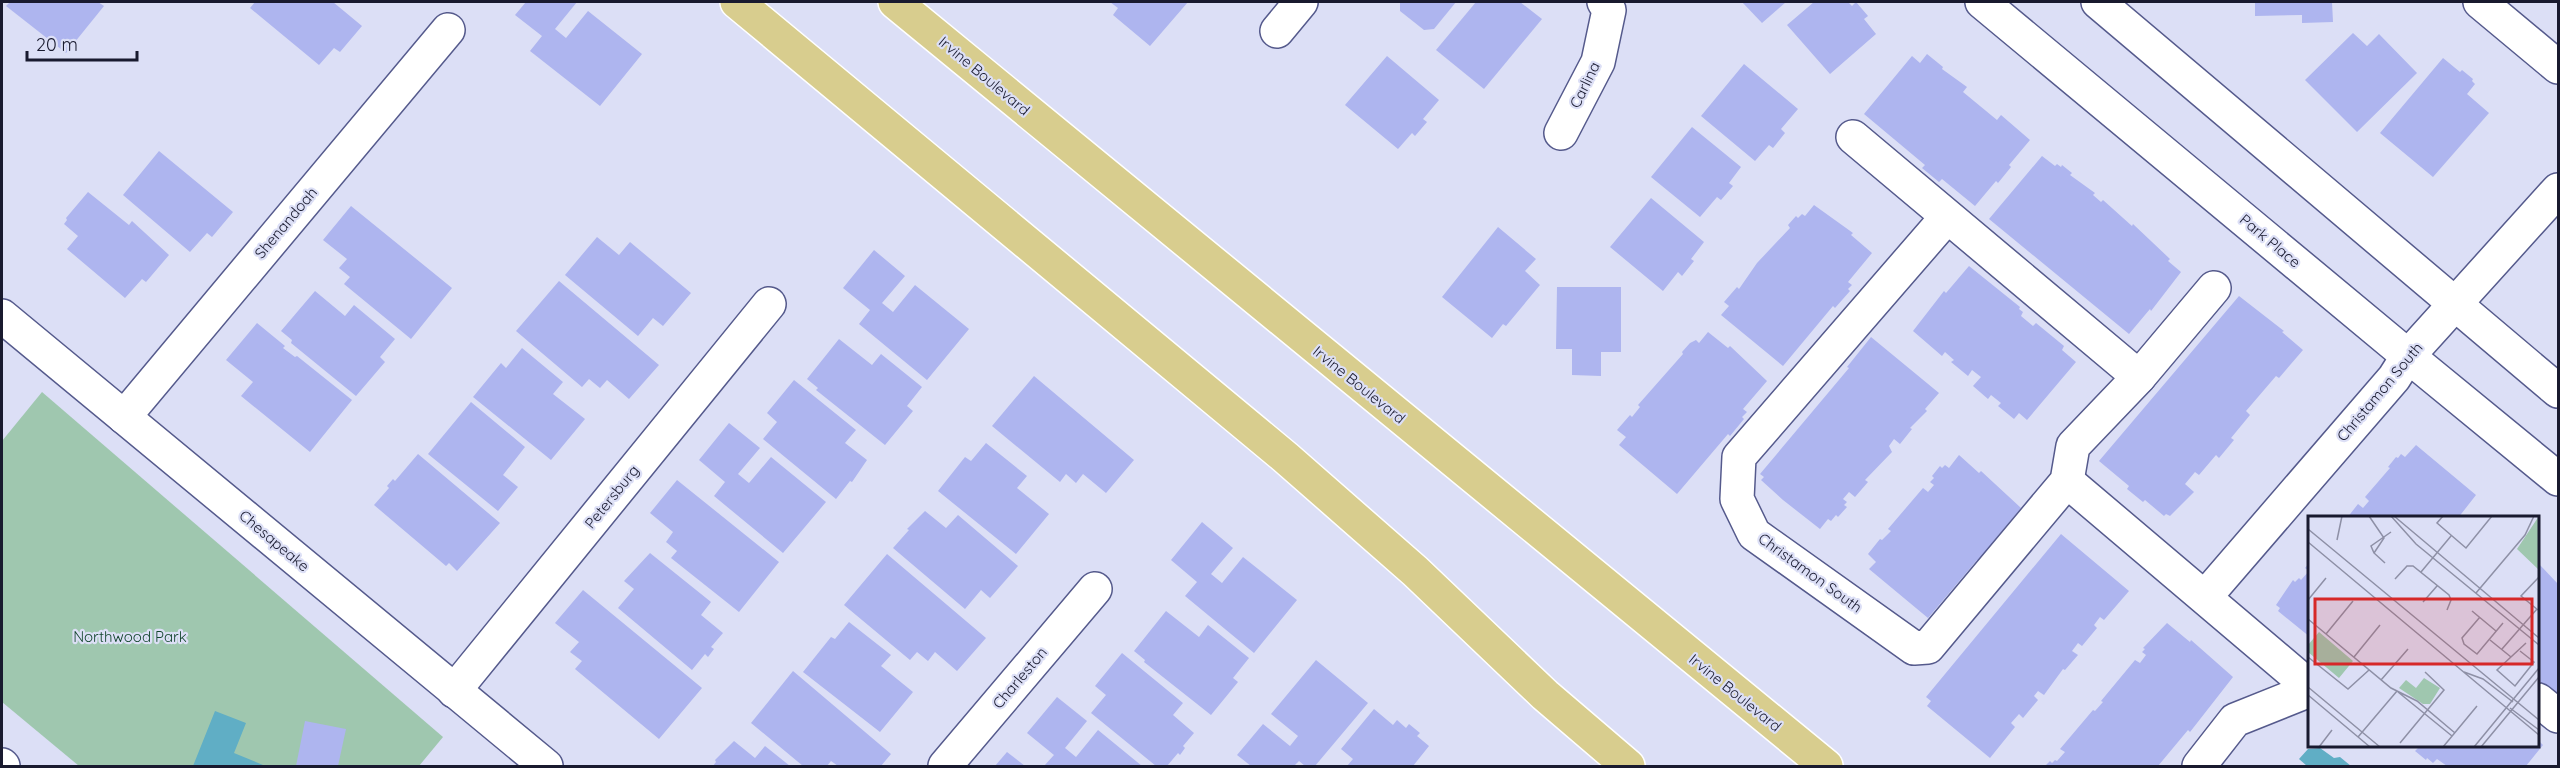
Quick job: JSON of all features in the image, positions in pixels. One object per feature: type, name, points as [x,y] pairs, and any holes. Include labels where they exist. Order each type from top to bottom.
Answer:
[{"type":"main road","points":[[737,2],[1286,457],[1415,571],[1545,695],[1628,766]]},
{"type":"main road","name":"Irvine Boulevard","points":[[894,2],[1826,766]]},
{"type":"street","points":[[1277,31],[1301,2]]},
{"type":"street","name":"Carlina","points":[[1561,132],[1598,62],[1609,10],[1604,2]]},
{"type":"street","name":"Park Place","points":[[1982,2],[2559,479]]},
{"type":"street","points":[[2098,2],[2559,391]]},
{"type":"street","points":[[2481,2],[2559,67]]},
{"type":"street","name":"Shenandoah","points":[[124,417],[448,30]]},
{"type":"street","points":[[1853,137],[2139,377]]},
{"type":"street","name":"Christamon South","points":[[2205,597],[2394,378],[2408,356],[2559,190]]},
{"type":"street","name":"Christamon South","points":[[1947,217],[1739,457],[1737,499],[1754,534],[1914,648],[1928,647],[2067,481]]},
{"type":"street","points":[[2214,288],[2139,377],[2073,446],[2067,481],[2308,687]]},
{"type":"street","name":"Petersburg","points":[[454,691],[770,304]]},
{"type":"street","name":"Chesapeake","points":[[2,316],[546,766]]},
{"type":"street","name":"Charleston","points":[[945,766],[1095,589]]},
{"type":"street","points":[[2199,766],[2235,720],[2308,690]]},
{"type":"street","points":[[2539,701],[2559,716]]},
{"type":"green space","name":"Northwood Park","points":[[42,392],[443,737],[419,766],[79,766],[2,702],[2,441]]},
{"type":"water","points":[[215,711],[246,723],[234,753],[262,766],[193,766]]},
{"type":"water","points":[[2320,748],[2334,758],[2340,757],[2351,766],[2307,766],[2299,759],[2308,749]]},
{"type":"building","points":[[10,2],[98,2],[104,6],[66,53],[6,6]]},
{"type":"building","points":[[255,2],[333,2],[362,26],[340,52],[334,48],[319,65],[250,8]]},
{"type":"building","points":[[526,2],[577,2],[555,29],[566,38],[588,11],[642,54],[600,106],[530,51],[542,36],[515,15]]},
{"type":"building","points":[[1110,2],[1188,2],[1150,46],[1113,15],[1118,8]]},
{"type":"building","points":[[1400,2],[1456,2],[1434,29],[1424,30],[1400,11]]},
{"type":"building","points":[[1476,2],[1520,2],[1542,19],[1484,89],[1436,50]]},
{"type":"building","points":[[1742,2],[1786,2],[1762,23]]},
{"type":"building","points":[[1814,2],[1848,2],[1852,6],[1856,2],[1868,16],[1864,19],[1876,34],[1830,74],[1787,25]]},
{"type":"building","points":[[2255,2],[2332,2],[2333,22],[2302,23],[2302,15],[2255,16]]},
{"type":"building","points":[[2353,33],[2367,46],[2379,34],[2417,73],[2357,132],[2305,80]]},
{"type":"building","points":[[1927,54],[1943,67],[1942,69],[1967,87],[1963,92],[1997,120],[2001,115],[2030,140],[2009,165],[2011,167],[1998,183],[1996,181],[1975,206],[1942,179],[1939,182],[1922,168],[1925,165],[1864,114],[1912,56],[1920,63]]},
{"type":"building","points":[[1387,56],[1439,100],[1423,119],[1427,122],[1415,136],[1412,133],[1398,149],[1345,105]]},
{"type":"building","points":[[2443,58],[2473,79],[2475,84],[2467,94],[2489,113],[2433,177],[2380,133]]},
{"type":"building","points":[[1744,64],[1798,109],[1781,129],[1785,133],[1773,148],[1769,145],[1755,161],[1701,116]]},
{"type":"building","points":[[1692,127],[1741,167],[1729,183],[1733,186],[1721,200],[1717,197],[1700,217],[1651,177]]},
{"type":"building","points":[[159,151],[233,212],[212,237],[207,233],[190,252],[123,195]]},
{"type":"building","points":[[2042,156],[2055,166],[2057,164],[2061,167],[2062,165],[2072,173],[2070,175],[2095,193],[2093,195],[2101,202],[2103,200],[2132,226],[2133,224],[2181,272],[2151,311],[2150,309],[2129,334],[1989,219]]},
{"type":"building","points":[[88,192],[129,225],[132,221],[169,255],[146,282],[142,279],[125,298],[67,249],[78,236],[64,224],[66,218]]},
{"type":"building","points":[[1651,198],[1704,242],[1691,259],[1694,261],[1682,276],[1678,272],[1663,291],[1610,247]]},
{"type":"building","points":[[1814,205],[1853,233],[1851,235],[1872,253],[1848,282],[1852,285],[1848,289],[1850,291],[1835,308],[1833,306],[1783,366],[1721,315],[1729,306],[1724,302],[1737,287],[1739,289],[1757,263],[1790,228],[1788,225],[1796,216],[1798,218],[1802,214],[1805,216]]},
{"type":"building","points":[[351,206],[452,288],[411,339],[344,284],[350,277],[339,268],[347,259],[323,240]]},
{"type":"building","points":[[1498,227],[1536,259],[1525,271],[1540,285],[1506,326],[1503,324],[1492,338],[1442,297]]},
{"type":"building","points":[[597,237],[619,255],[630,242],[691,293],[663,326],[653,318],[638,336],[565,275]]},
{"type":"building","points":[[874,250],[905,276],[882,303],[893,312],[915,285],[969,329],[927,380],[859,324],[870,310],[843,288]]},
{"type":"building","points":[[1969,266],[2020,307],[2019,309],[2023,312],[2021,316],[2033,326],[2036,323],[2064,346],[2062,350],[2076,362],[2027,420],[2019,413],[2014,419],[1998,406],[2001,403],[1991,395],[1988,399],[1973,386],[1981,377],[1972,370],[1968,376],[1951,362],[1954,360],[1945,352],[1942,356],[1913,331],[1944,291],[1946,293]]},
{"type":"building","points":[[559,281],[659,365],[629,399],[607,380],[600,388],[589,379],[582,387],[516,331]]},
{"type":"building","points":[[1557,287],[1621,287],[1621,352],[1601,352],[1601,376],[1572,375],[1572,349],[1556,349]]},
{"type":"building","points":[[315,291],[345,316],[354,305],[395,339],[380,357],[385,362],[356,396],[291,343],[292,340],[281,331]]},
{"type":"building","points":[[2239,296],[2284,331],[2282,332],[2303,350],[2279,378],[2276,376],[2246,411],[2250,415],[2231,438],[2234,440],[2219,458],[2216,455],[2199,475],[2195,472],[2185,484],[2194,492],[2170,516],[2166,514],[2164,516],[2127,489],[2129,486],[2099,461]]},
{"type":"building","points":[[257,323],[285,346],[283,348],[295,357],[297,356],[352,400],[310,452],[241,396],[253,382],[226,360]]},
{"type":"building","points":[[1708,332],[1728,348],[1730,346],[1767,381],[1743,409],[1747,412],[1742,417],[1744,419],[1730,436],[1728,434],[1677,494],[1619,445],[1626,437],[1617,430],[1630,415],[1632,417],[1640,407],[1638,405],[1690,343],[1696,340],[1699,343]]},
{"type":"building","points":[[1871,337],[1939,393],[1900,444],[1894,439],[1889,446],[1892,452],[1865,480],[1868,482],[1855,497],[1849,492],[1843,499],[1847,502],[1844,505],[1847,507],[1838,517],[1836,515],[1831,521],[1828,519],[1820,529],[1761,480],[1764,477],[1760,474],[1849,368],[1847,367]]},
{"type":"building","points":[[839,339],[872,365],[881,354],[922,387],[907,406],[913,411],[885,445],[816,390],[818,388],[807,379]]},
{"type":"building","points":[[522,348],[563,382],[553,394],[585,419],[551,460],[473,397],[501,363],[506,368]]},
{"type":"building","points":[[1034,376],[1134,460],[1106,493],[1083,474],[1076,483],[1066,474],[1060,482],[992,426]]},
{"type":"building","points":[[794,380],[856,430],[845,443],[867,460],[852,482],[850,481],[836,499],[763,439],[777,422],[767,413]]},
{"type":"building","points":[[471,402],[525,447],[503,475],[518,487],[498,511],[428,454]]},
{"type":"building","points":[[729,423],[760,448],[738,474],[749,483],[771,457],[826,502],[783,553],[714,496],[725,482],[699,460]]},
{"type":"building","points":[[986,443],[1027,476],[1017,488],[1049,514],[1016,554],[938,491],[965,457],[971,461]]},
{"type":"building","points":[[2416,445],[2476,495],[2460,516],[2349,516],[2358,504],[2363,508],[2369,501],[2365,497],[2390,468],[2388,467],[2396,457],[2398,458],[2401,454],[2405,457]]},
{"type":"building","points":[[418,454],[500,523],[457,571],[449,563],[446,566],[374,505],[389,488],[387,486],[393,479],[395,481]]},
{"type":"building","points":[[1959,455],[1979,473],[1981,471],[2021,508],[1992,543],[1994,545],[1979,562],[1977,560],[1928,618],[1869,569],[1876,562],[1868,554],[1880,539],[1882,540],[1891,531],[1888,529],[1923,488],[1928,492],[1934,485],[1930,482],[1940,466],[1942,468],[1945,465],[1949,468]]},
{"type":"building","points":[[677,480],[779,562],[739,612],[671,558],[677,551],[666,542],[673,532],[650,513]]},
{"type":"building","points":[[925,511],[946,528],[958,515],[1018,566],[990,598],[981,590],[965,609],[893,548],[909,530],[907,529]]},
{"type":"building","points":[[1202,522],[1233,548],[1211,574],[1222,583],[1243,557],[1297,600],[1254,653],[1185,596],[1197,582],[1171,560]]},
{"type":"building","points":[[2061,534],[2129,591],[2104,620],[2100,617],[2094,625],[2097,628],[2082,646],[2078,643],[2072,651],[2078,655],[2065,670],[2063,669],[2044,695],[2038,691],[2034,696],[2038,700],[2023,718],[2019,714],[2011,723],[2015,727],[1990,758],[1927,706],[1931,701],[1926,697]]},
{"type":"building","points":[[650,553],[711,602],[701,615],[723,633],[711,647],[714,649],[708,657],[705,654],[692,670],[618,608],[634,589],[624,581]]},
{"type":"building","points":[[887,554],[986,638],[957,671],[935,652],[928,661],[917,652],[910,660],[844,605]]},
{"type":"building","points":[[2539,564],[2558,584],[2558,695],[2539,682]]},
{"type":"building","points":[[2308,572],[2308,635],[2278,611],[2280,608],[2276,605],[2293,580],[2295,582],[2299,578],[2301,580]]},
{"type":"building","points":[[583,590],[702,688],[659,739],[575,669],[582,661],[570,652],[579,642],[555,623]]},
{"type":"building","points":[[1166,611],[1199,637],[1208,625],[1249,658],[1233,678],[1238,682],[1211,715],[1144,662],[1145,660],[1134,651]]},
{"type":"building","points":[[849,622],[891,655],[881,666],[913,692],[880,732],[803,672],[831,637],[835,639]]},
{"type":"building","points":[[2167,623],[2190,642],[2191,640],[2233,677],[2190,732],[2188,730],[2158,766],[2045,766],[2050,761],[2052,763],[2057,761],[2065,752],[2060,749],[2093,710],[2095,711],[2103,702],[2101,701],[2135,660],[2140,663],[2146,655],[2142,652],[2145,649],[2143,648]]},
{"type":"building","points":[[1122,653],[1183,703],[1173,715],[1194,733],[1183,746],[1185,748],[1180,755],[1178,753],[1167,766],[1156,766],[1091,713],[1106,695],[1095,686]]},
{"type":"building","points":[[1316,660],[1368,703],[1315,766],[1305,766],[1299,761],[1294,766],[1251,766],[1237,755],[1263,724],[1290,746],[1298,736],[1271,714]]},
{"type":"building","points":[[793,671],[891,754],[881,766],[838,766],[831,761],[827,766],[803,766],[751,723]]},
{"type":"building","points":[[1057,697],[1087,721],[1065,748],[1076,757],[1098,730],[1142,766],[1044,766],[1054,755],[1027,733]]},
{"type":"building","points":[[1374,709],[1393,725],[1397,720],[1406,728],[1409,724],[1420,733],[1417,736],[1429,746],[1413,766],[1347,766],[1353,759],[1341,749]]},
{"type":"building","points":[[305,721],[346,729],[338,766],[296,766]]},
{"type":"building","points":[[734,741],[755,758],[765,746],[790,766],[713,766],[715,760]]},
{"type":"building","points":[[2539,741],[2543,745],[2526,766],[2447,766],[2437,759],[2433,763],[2427,758],[2426,760],[2415,751],[2418,748],[2539,747]]},
{"type":"building","points":[[1007,752],[1025,766],[995,766]]}]
